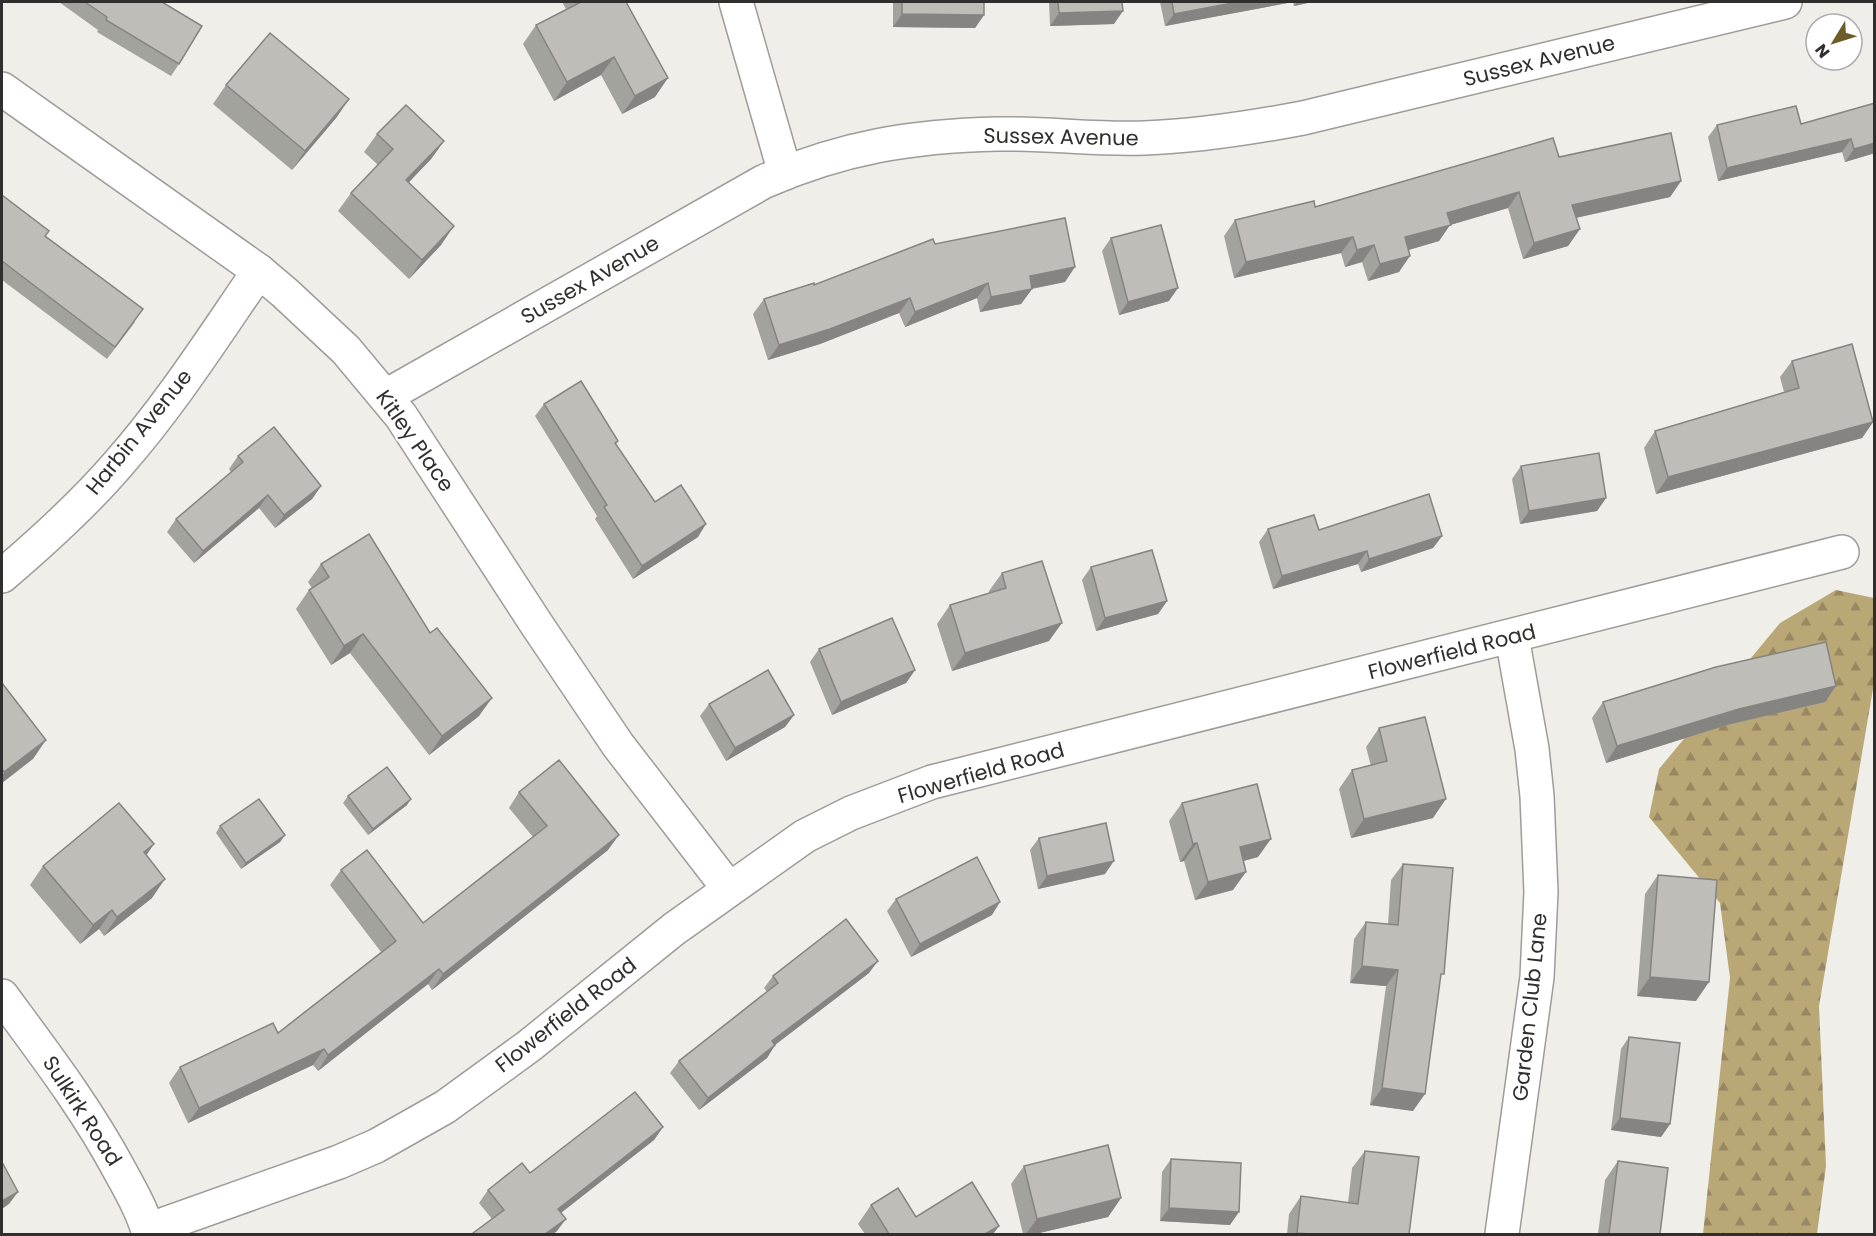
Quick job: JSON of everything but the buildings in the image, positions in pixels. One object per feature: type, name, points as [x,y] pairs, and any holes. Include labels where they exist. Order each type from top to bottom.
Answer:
[{"type":"street","points":[[736,2],[785,173]]},
{"type":"street","name":"Sussex Avenue","points":[[386,396],[753,188],[828,157],[878,144],[999,134],[1144,138],[1225,133],[1303,118],[1785,2]]},
{"type":"street","name":"Kitley Place","points":[[2,89],[259,271],[346,350],[401,416],[618,745],[729,889]]},
{"type":"street","name":"Harbin Avenue","points":[[2,576],[90,495],[121,461],[165,406],[259,271]]},
{"type":"street","name":"Flowerfield Road","points":[[148,1232],[339,1162],[376,1146],[445,1107],[529,1046],[674,929],[729,889],[805,836],[851,813],[932,782],[1842,552]]},
{"type":"street","name":"Garden Club Lane","points":[[1502,1234],[1537,976],[1541,892],[1537,796],[1532,749],[1512,637]]},
{"type":"street","name":"Sulkirk Road","points":[[2,996],[60,1074],[102,1136],[134,1198],[148,1232]]},
{"type":"green space","points":[[1836,590],[1874,598],[1874,683],[1819,1006],[1826,1166],[1817,1234],[1703,1234],[1730,978],[1720,903],[1649,817],[1659,769],[1780,623]]}]
